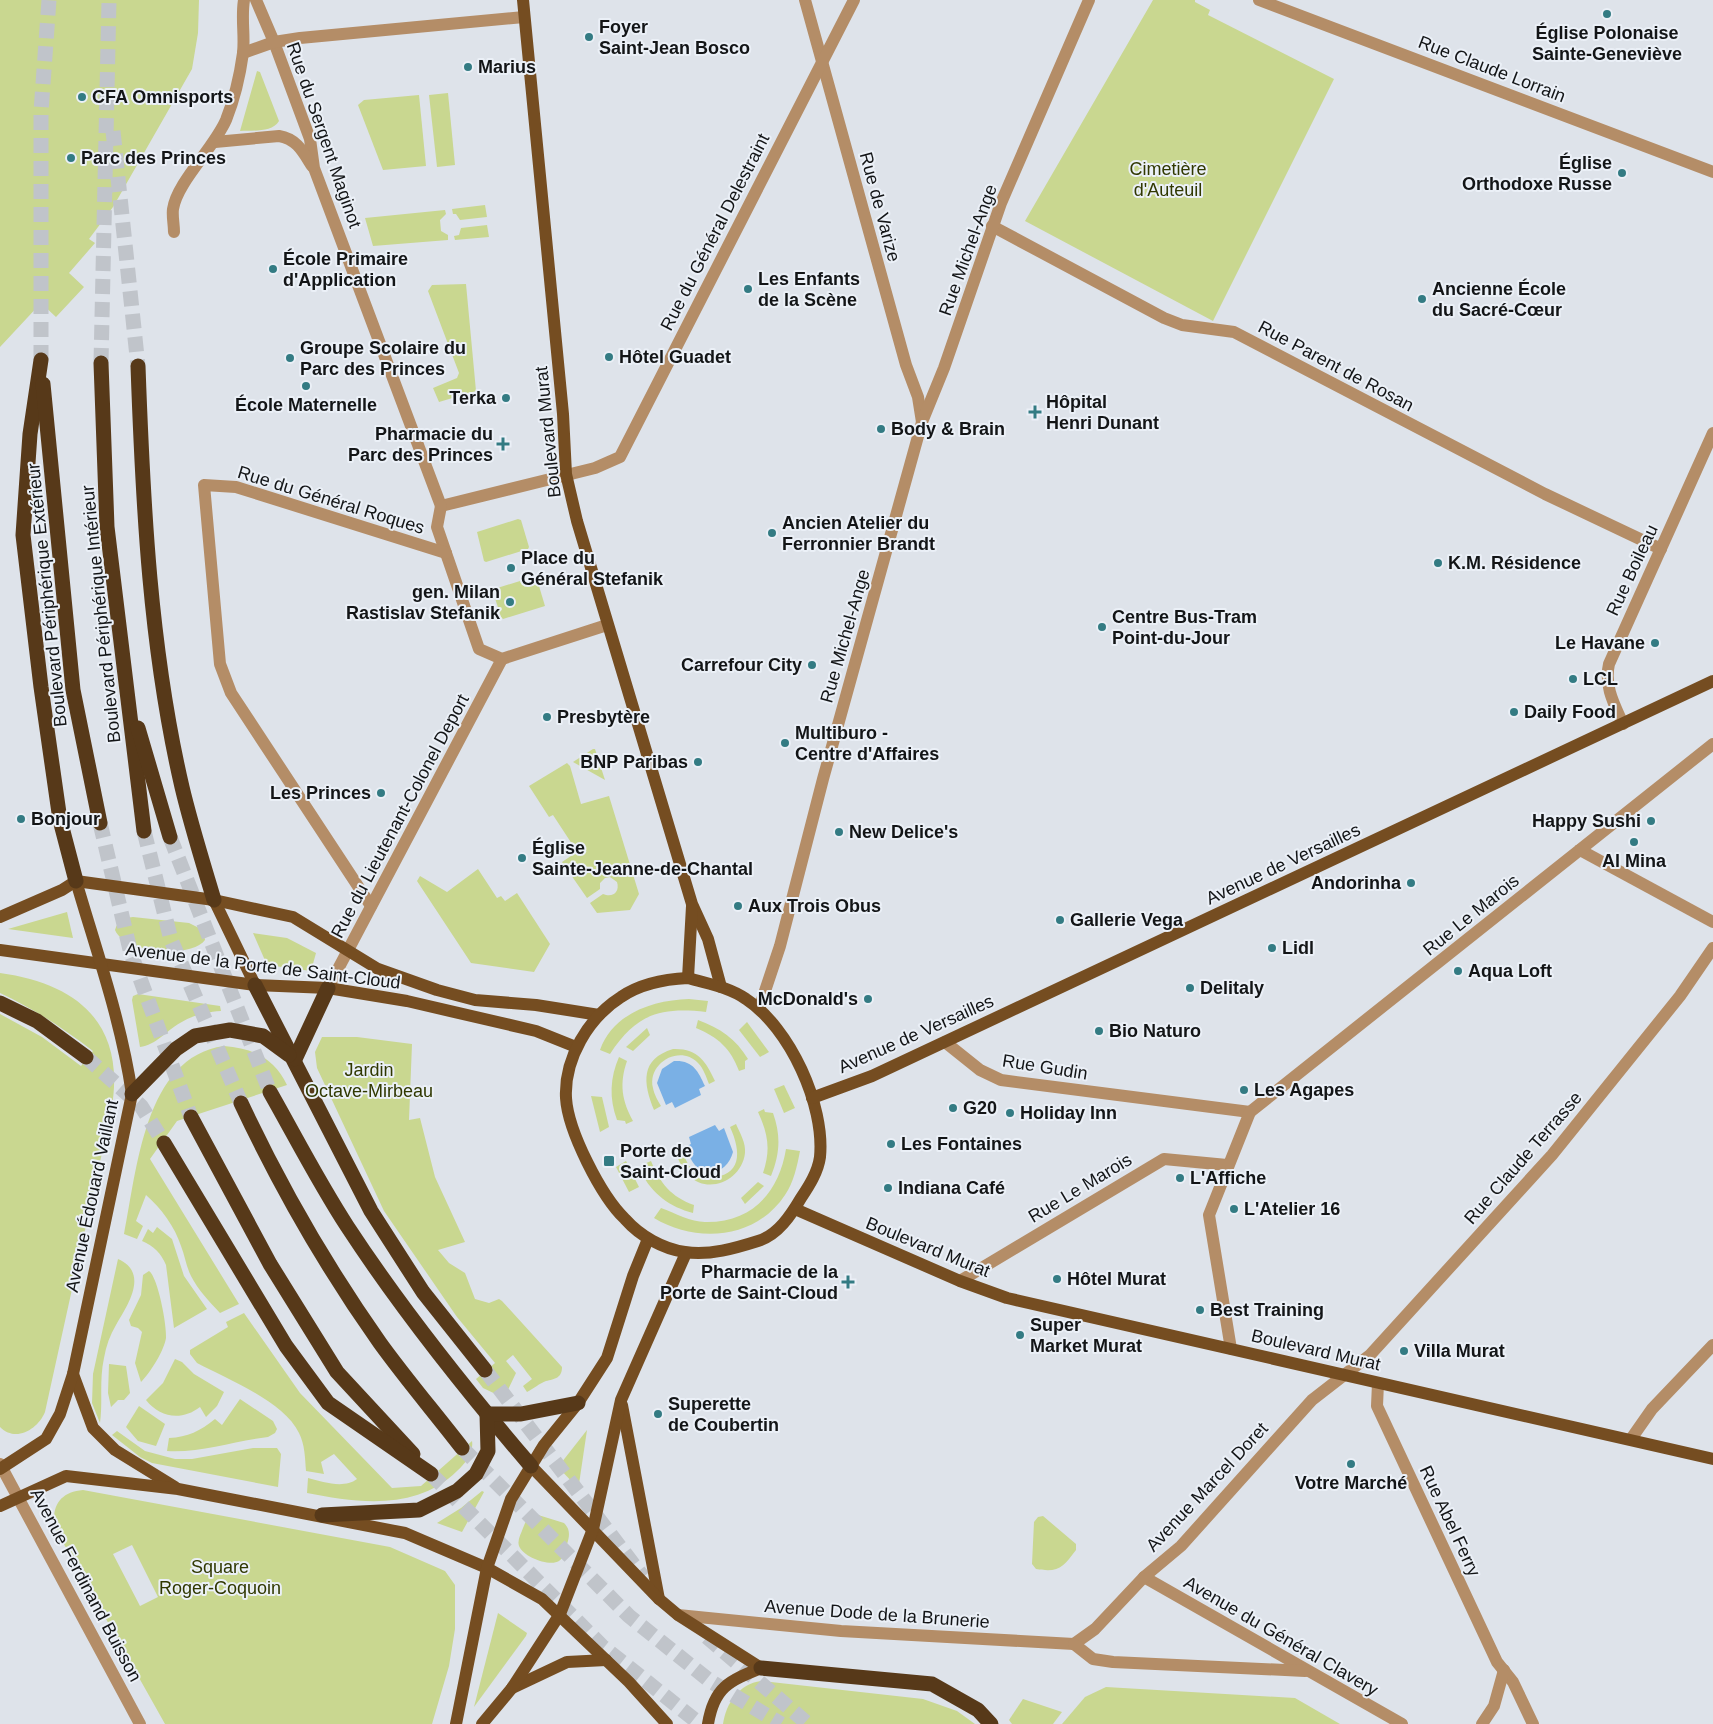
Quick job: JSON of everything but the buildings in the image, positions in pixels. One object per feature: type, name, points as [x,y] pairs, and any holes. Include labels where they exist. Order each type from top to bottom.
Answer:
[{"type":"highway","name":"Boulevard Périphérique Extérieur","points":[[76,881],[60,820],[40,688],[23,535],[30,434],[41,360],[73,690],[100,824]]},
{"type":"highway","name":"Boulevard Périphérique Intérieur","points":[[101,363],[107,527],[144,831]]},
{"type":"highway","points":[[138,366],[144,523],[162,680],[182,787],[214,900]]},
{"type":"highway","points":[[125,682],[170,837]]},
{"type":"highway","points":[[255,985],[264,1006],[295,1059],[371,1212],[423,1292],[485,1370]]},
{"type":"highway","points":[[295,1059],[328,988]]},
{"type":"highway","points":[[0,1003],[37,1021],[86,1057]]},
{"type":"highway","points":[[132,1094],[176,1049],[195,1036],[230,1030],[263,1036],[295,1059]]},
{"type":"highway","points":[[270,1092],[346,1225],[406,1311],[487,1414],[531,1466]]},
{"type":"highway","points":[[241,1102],[257,1137],[316,1242],[380,1343],[462,1448]]},
{"type":"highway","points":[[164,1143],[286,1346],[328,1403],[431,1474],[337,1372],[270,1264],[191,1116]]},
{"type":"highway","points":[[487,1414],[521,1414],[578,1403]]},
{"type":"highway","points":[[322,1515],[420,1510],[457,1491],[476,1474],[488,1451],[487,1414]]},
{"type":"highway","points":[[761,1668],[932,1684],[978,1710],[991,1724]]},
{"type":"main road","name":"Boulevard Murat","points":[[523,0],[562,404],[566,474],[607,625],[692,904],[708,939],[721,987]]},
{"type":"main road","name":"Avenue de Versailles","points":[[812,1098],[872,1076],[1713,681]]},
{"type":"main road","name":"Avenue de la Porte de Saint-Cloud","points":[[76,881],[214,900],[293,917],[378,969],[475,1000],[536,1004],[599,1015]]},
{"type":"main road","points":[[0,917],[62,890],[76,881]]},
{"type":"main road","name":"Avenue Édouard Vaillant","points":[[1,1467],[46,1439],[60,1414],[73,1374],[132,1094],[120,1027],[76,881]]},
{"type":"main road","points":[[214,900],[255,985]]},
{"type":"main road","name":"Boulevard Murat","points":[[688,978],[692,904]]},
{"type":"main road","name":"Avenue de la Porte de Saint-Cloud","points":[[0,950],[255,985],[328,988],[407,1001],[536,1031],[576,1047]]},
{"type":"main road","points":[[688,978],[721,987],[735,993],[759,1009],[786,1039],[812,1098],[820,1125],[820,1159],[814,1177],[795,1209],[780,1228],[763,1240],[709,1252],[686,1252],[670,1249],[648,1238],[623,1218],[610,1201],[582,1150],[569,1118],[566,1097],[570,1065],[576,1047],[599,1015],[620,997],[637,989],[673,979],[688,978]]},
{"type":"main road","name":"Boulevard Murat","points":[[795,1209],[960,1280],[1007,1298],[1713,1459]]},
{"type":"main road","points":[[456,1724],[488,1568],[511,1499],[531,1466],[578,1403],[607,1358],[633,1276],[648,1238]]},
{"type":"main road","points":[[482,1724],[512,1688],[560,1614],[593,1529],[621,1400],[686,1252]]},
{"type":"main road","points":[[73,1374],[92,1428],[115,1450],[178,1489]]},
{"type":"main road","points":[[621,1400],[659,1599]]},
{"type":"main road","points":[[531,1466],[659,1599],[678,1615],[761,1668]]},
{"type":"main road","points":[[0,1506],[66,1476],[178,1489],[405,1532],[488,1568],[542,1599],[560,1614],[667,1724]]},
{"type":"main road","points":[[512,1688],[567,1662],[606,1660]]},
{"type":"main road","points":[[708,1724],[716,1698],[729,1681],[761,1668]]},
{"type":"street","points":[[174,232],[173,209],[178,195],[215,142],[228,112],[243,53],[242,17],[244,0]]},
{"type":"street","name":"Rue du Sergent Maginot","points":[[256,0],[274,42],[310,139],[314,168],[441,506]]},
{"type":"street","name":"Rue de Varize","points":[[805,0],[821,64],[906,365],[918,397],[922,422]]},
{"type":"street","name":"Rue du Général Delestraint","points":[[566,474],[595,468],[620,457],[854,0]]},
{"type":"street","name":"Rue Michel-Ange","points":[[759,1009],[780,946],[823,779],[922,422],[944,368],[992,226],[1089,0]]},
{"type":"street","name":"Rue Claude Lorrain","points":[[1259,0],[1713,172]]},
{"type":"street","points":[[243,53],[274,42],[524,17]]},
{"type":"street","points":[[215,142],[279,136],[289,137],[298,145],[314,168]]},
{"type":"street","name":"Rue Parent de Rosan","points":[[992,226],[1164,318],[1182,325],[1234,332],[1528,485],[1661,549]]},
{"type":"street","name":"Rue Boileau","points":[[1623,724],[1608,690],[1606,674],[1609,664],[1713,433]]},
{"type":"street","points":[[566,474],[441,506],[437,527],[479,649],[502,659],[607,625]]},
{"type":"street","name":"Rue du Général Roques","points":[[371,906],[231,693],[220,664],[204,485],[236,487],[446,553]]},
{"type":"street","name":"Rue du Lieutenant-Colonel Deport","points":[[328,988],[502,659]]},
{"type":"street","name":"Rue Le Marois","points":[[1250,1112],[1713,744]]},
{"type":"street","points":[[1580,850],[1713,922]]},
{"type":"street","name":"Rue Claude Terrasse","points":[[1343,1375],[1370,1355],[1552,1155],[1680,996],[1713,948]]},
{"type":"street","name":"Rue Gudin","points":[[945,1042],[980,1070],[1001,1080],[1250,1112]]},
{"type":"street","points":[[1231,1349],[1209,1214],[1250,1112]]},
{"type":"street","name":"Rue Le Marois","points":[[960,1280],[1164,1159],[1228,1165]]},
{"type":"street","points":[[1631,1440],[1652,1409],[1713,1346]]},
{"type":"street","name":"Avenue Marcel Doret","points":[[1074,1644],[1095,1629],[1144,1577],[1181,1546],[1312,1400],[1343,1375]]},
{"type":"street","name":"Rue Abel Ferry","points":[[1378,1383],[1377,1406],[1497,1662],[1513,1682],[1533,1724]]},
{"type":"street","name":"Avenue Ferdinand Buisson","points":[[1,1467],[140,1724]]},
{"type":"street","name":"Avenue du Général Clavery","points":[[1144,1577],[1402,1724]]},
{"type":"street","name":"Avenue Dode de la Brunerie","points":[[678,1615],[841,1631],[1074,1644]]},
{"type":"street","points":[[1074,1644],[1093,1660],[1308,1671]]},
{"type":"street","points":[[1482,1724],[1494,1706],[1504,1670]]},
{"type":"green space","name":"Parc des Princes","points":[[0,0],[199,0],[198,33],[192,69],[113,207],[89,239],[95,243],[69,273],[84,287],[56,317],[41,303],[0,347]]},
{"type":"green space","name":"Cimetière d'Auteuil","points":[[1153,0],[1195,0],[1195,2],[1210,10],[1208,15],[1334,79],[1213,321],[1025,221]]},
{"type":"green space","points":[[257,71],[260,72],[279,121],[276,125],[267,129],[240,131]]},
{"type":"green space","points":[[448,93],[455,165],[437,167],[429,95]]},
{"type":"green space","points":[[419,95],[426,166],[383,170],[358,105],[364,100]]},
{"type":"green space","points":[[485,205],[487,217],[460,220],[456,214],[453,214],[452,209]]},
{"type":"green space","points":[[445,210],[446,214],[440,220],[441,231],[448,235],[448,240],[373,246],[365,218]]},
{"type":"green space","points":[[487,225],[489,237],[455,240],[454,236],[459,235],[461,228]]},
{"type":"green space","points":[[466,284],[476,391],[439,402],[433,388],[457,378],[459,373],[428,291],[432,285]]},
{"type":"green space","points":[[518,519],[521,520],[528,549],[484,561],[477,532]]},
{"type":"green space","points":[[536,576],[545,606],[503,619],[493,592],[494,589]]},
{"type":"green space","points":[[595,749],[605,780],[573,762]]},
{"type":"green space","points":[[567,763],[570,766],[581,804],[609,796],[639,894],[630,910],[597,913],[590,903],[603,894],[613,895],[617,891],[617,882],[610,877],[605,878],[600,883],[600,889],[587,898],[562,862],[574,854],[571,849],[574,847],[553,815],[549,817],[529,786]]},
{"type":"green space","points":[[478,869],[497,898],[501,896],[505,901],[517,893],[550,944],[534,972],[471,963],[417,881],[420,876],[447,892]]},
{"type":"green space","points":[[67,912],[73,938],[8,929]]},
{"type":"green space","points":[[133,917],[189,923],[203,930],[205,940],[197,946],[186,950],[173,951],[158,951],[131,944],[121,938],[115,930],[121,920]]},
{"type":"green space","points":[[253,933],[287,938],[316,953],[311,971],[267,965]]},
{"type":"green space","points":[[0,973],[54,987],[75,999],[92,1015],[104,1034],[112,1056],[114,1082],[111,1112],[45,1412],[37,1424],[26,1432],[19,1434],[6,1432],[0,1427],[0,1014],[42,1037],[81,1066],[93,1051],[48,1019],[0,993]]},
{"type":"green space","points":[[138,994],[220,1006],[221,1011],[205,1013],[190,1018],[175,1026],[151,1044],[140,1047],[132,1000],[133,996]]},
{"type":"green space","points":[[689,999],[708,1001],[706,1012],[675,1011],[651,1016],[630,1030],[610,1054],[600,1050],[606,1037],[614,1027],[636,1011],[662,1002]]},
{"type":"green space","points":[[698,1020],[733,1040],[748,1059],[745,1061],[745,1069],[739,1071],[732,1056],[723,1045],[711,1035],[696,1028]]},
{"type":"green space","points":[[747,1022],[769,1052],[760,1057],[739,1030]]},
{"type":"green space","points":[[647,1028],[650,1035],[633,1051],[626,1047]]},
{"type":"green space","name":"Jardin Octave-Mirbeau","points":[[322,1037],[357,1037],[412,1044],[409,1120],[420,1118],[435,1177],[465,1242],[438,1250],[449,1263],[465,1273],[475,1299],[489,1303],[499,1299],[502,1301],[562,1367],[561,1374],[557,1377],[527,1392],[523,1386],[532,1379],[513,1355],[506,1361],[516,1373],[504,1398],[483,1388],[476,1379],[495,1363],[457,1317],[384,1211],[317,1068],[315,1052]]},
{"type":"green space","points":[[224,1046],[244,1049],[262,1056],[276,1068],[287,1085],[177,1121],[150,1159],[239,1304],[220,1313],[194,1281],[171,1225],[146,1195],[136,1221],[143,1226],[137,1239],[124,1234],[140,1150],[149,1120],[161,1094],[176,1071],[197,1055]]},
{"type":"green space","points":[[673,1049],[688,1051],[700,1057],[715,1081],[709,1084],[702,1068],[691,1058],[683,1055],[666,1059],[655,1071],[652,1079],[656,1097],[661,1106],[654,1110],[646,1081],[647,1073],[655,1059],[662,1053]]},
{"type":"green space","points":[[619,1057],[627,1061],[622,1085],[626,1106],[633,1121],[626,1124],[625,1121],[617,1120],[612,1096],[612,1080]]},
{"type":"green space","points":[[784,1085],[795,1108],[784,1113],[774,1089]]},
{"type":"green space","points":[[591,1096],[602,1097],[609,1127],[600,1132]]},
{"type":"green space","points":[[764,1109],[765,1112],[773,1113],[778,1137],[778,1152],[771,1176],[763,1173],[768,1149],[764,1127],[758,1112]]},
{"type":"green space","points":[[736,1124],[745,1146],[743,1163],[738,1171],[723,1182],[715,1184],[697,1182],[689,1176],[675,1152],[681,1150],[689,1166],[705,1177],[726,1174],[732,1169],[737,1155],[730,1127]]},
{"type":"green space","points":[[786,1149],[800,1151],[793,1179],[785,1195],[773,1210],[758,1221],[725,1233],[707,1234],[689,1232],[654,1218],[661,1208],[700,1222],[722,1221],[749,1211],[761,1202],[770,1191],[777,1179]]},
{"type":"green space","points":[[626,1161],[639,1187],[629,1192],[616,1167]]},
{"type":"green space","points":[[651,1161],[658,1176],[667,1188],[679,1198],[694,1205],[693,1213],[662,1199],[645,1180],[641,1172],[645,1167],[644,1164]]},
{"type":"green space","points":[[758,1182],[764,1186],[745,1204],[741,1198]]},
{"type":"green space","points":[[157,1227],[172,1239],[184,1276],[207,1309],[174,1328],[166,1265],[157,1250],[142,1241],[148,1229],[153,1233]]},
{"type":"green space","points":[[118,1259],[128,1265],[133,1273],[134,1281],[130,1299],[112,1333],[106,1349],[102,1375],[100,1423],[92,1403],[93,1374]]},
{"type":"green space","points":[[149,1271],[156,1282],[159,1292],[166,1338],[156,1362],[141,1382],[135,1363],[142,1332],[138,1328],[131,1326],[129,1320],[141,1295],[143,1275]]},
{"type":"green space","points":[[244,1313],[300,1393],[392,1488],[421,1486],[472,1441],[472,1449],[466,1461],[441,1484],[423,1493],[405,1498],[386,1501],[366,1501],[307,1493],[308,1478],[340,1484],[346,1484],[357,1479],[334,1454],[321,1462],[324,1474],[306,1471],[302,1442],[292,1421],[254,1392],[197,1363],[190,1354],[190,1350],[228,1327],[226,1322]]},
{"type":"green space","points":[[175,1359],[182,1362],[194,1374],[224,1392],[217,1406],[206,1417],[200,1407],[179,1416],[164,1414],[146,1400],[163,1383]]},
{"type":"green space","points":[[109,1364],[126,1366],[130,1393],[124,1400],[118,1400],[111,1407],[108,1393]]},
{"type":"green space","points":[[240,1399],[273,1421],[277,1429],[275,1433],[268,1437],[205,1449],[167,1451],[169,1438],[194,1433],[215,1419],[222,1425]]},
{"type":"green space","points":[[139,1406],[165,1424],[156,1446],[138,1441],[126,1427]]},
{"type":"green space","points":[[587,1430],[579,1484],[576,1486],[558,1467]]},
{"type":"green space","points":[[117,1431],[145,1451],[175,1459],[192,1459],[253,1448],[277,1448],[281,1454],[278,1487],[152,1463],[140,1457],[112,1435]]},
{"type":"green space","name":"Square Roger-Coquoin","points":[[83,1490],[390,1547],[445,1571],[455,1585],[455,1629],[449,1666],[432,1724],[165,1724],[56,1530],[54,1515],[58,1502],[75,1491]],"holes":[[[132,1545],[158,1597],[140,1606],[113,1554]]]},
{"type":"green space","points":[[482,1491],[484,1492],[462,1532],[437,1523],[461,1508]]},
{"type":"green space","points":[[535,1514],[564,1523],[568,1530],[566,1551],[563,1558],[555,1563],[537,1560],[526,1554],[519,1546],[519,1539],[525,1523],[529,1517]]},
{"type":"green space","points":[[1043,1516],[1076,1544],[1076,1550],[1064,1565],[1050,1570],[1036,1569],[1032,1564],[1034,1522],[1038,1517]]},
{"type":"green space","points":[[498,1613],[527,1633],[474,1707]]},
{"type":"green space","points":[[761,1681],[923,1699],[957,1711],[975,1724],[723,1724],[727,1709],[740,1690]]},
{"type":"green space","points":[[1106,1687],[1295,1698],[1340,1724],[1062,1724],[1085,1697]]},
{"type":"green space","points":[[1023,1699],[1062,1712],[1053,1724],[1012,1724],[1009,1720]]},
{"type":"water","points":[[674,1061],[686,1062],[694,1068],[705,1086],[699,1089],[701,1095],[675,1108],[672,1102],[666,1105],[657,1083],[662,1069]]},
{"type":"water","points":[[715,1125],[719,1131],[724,1128],[733,1152],[724,1167],[714,1172],[703,1171],[695,1165],[685,1147],[691,1144],[689,1137]]},
{"type":"tunnel","points":[[41,360],[41,112],[49,0]]},
{"type":"tunnel","points":[[101,363],[109,0]]},
{"type":"tunnel","points":[[113,131],[138,366]]},
{"type":"tunnel","points":[[100,823],[131,954],[191,1117]]},
{"type":"tunnel","points":[[144,831],[171,940],[241,1103]]},
{"type":"tunnel","points":[[170,837],[270,1092]]},
{"type":"tunnel","points":[[86,1057],[141,1106],[164,1143]]},
{"type":"tunnel","points":[[485,1370],[643,1577]]},
{"type":"tunnel","points":[[462,1448],[629,1616],[710,1681],[781,1724]]},
{"type":"tunnel","points":[[431,1474],[602,1646],[700,1724]]},
{"type":"tunnel","points":[[707,1637],[808,1724]]},
{"type":"place","name":"Église Polonaise Sainte-Geneviève","points":[[1607,14]]},
{"type":"place","name":"Foyer Saint-Jean Bosco","points":[[589,37]]},
{"type":"place","name":"Marius","points":[[468,67]]},
{"type":"place","name":"CFA Omnisports","points":[[82,97]]},
{"type":"place","name":"Parc des Princes","points":[[71,158]]},
{"type":"place","name":"Église Orthodoxe Russe","points":[[1622,173]]},
{"type":"place","name":"École Primaire d'Application","points":[[273,269]]},
{"type":"place","name":"Les Enfants de la Scène","points":[[748,289]]},
{"type":"place","name":"Ancienne École du Sacré-Cœur","points":[[1422,299]]},
{"type":"place","name":"Hôtel Guadet","points":[[609,357]]},
{"type":"place","name":"Groupe Scolaire du Parc des Princes","points":[[290,358]]},
{"type":"place","name":"École Maternelle","points":[[306,386]]},
{"type":"place","name":"Terka","points":[[506,398]]},
{"type":"place","name":"Hôpital Henri Dunant","points":[[1035,412]]},
{"type":"place","name":"Body & Brain","points":[[881,429]]},
{"type":"place","name":"Pharmacie du Parc des Princes","points":[[503,444]]},
{"type":"place","name":"Ancien Atelier du Ferronnier Brandt","points":[[772,533]]},
{"type":"place","name":"K.M. Résidence","points":[[1438,563]]},
{"type":"place","name":"Place du Général Stefanik","points":[[511,568]]},
{"type":"place","name":"gen. Milan Rastislav Stefanik","points":[[510,602]]},
{"type":"place","name":"Centre Bus-Tram Point-du-Jour","points":[[1102,627]]},
{"type":"place","name":"Le Havane","points":[[1655,643]]},
{"type":"place","name":"Carrefour City","points":[[812,665]]},
{"type":"place","name":"LCL","points":[[1573,679]]},
{"type":"place","name":"Daily Food","points":[[1514,712]]},
{"type":"place","name":"Presbytère","points":[[547,717]]},
{"type":"place","name":"Multiburo - Centre d'Affaires","points":[[785,743]]},
{"type":"place","name":"BNP Paribas","points":[[698,762]]},
{"type":"place","name":"Les Princes","points":[[381,793]]},
{"type":"place","name":"Bonjour","points":[[21,819]]},
{"type":"place","name":"Happy Sushi","points":[[1651,821]]},
{"type":"place","name":"New Delice's","points":[[839,832]]},
{"type":"place","name":"Al Mina","points":[[1634,842]]},
{"type":"place","name":"Église Sainte-Jeanne-de-Chantal","points":[[522,858]]},
{"type":"place","name":"Andorinha","points":[[1411,883]]},
{"type":"place","name":"Aux Trois Obus","points":[[738,906]]},
{"type":"place","name":"Gallerie Vega","points":[[1060,920]]},
{"type":"place","name":"Lidl","points":[[1272,948]]},
{"type":"place","name":"Aqua Loft","points":[[1458,971]]},
{"type":"place","name":"Delitaly","points":[[1190,988]]},
{"type":"place","name":"McDonald's","points":[[868,999]]},
{"type":"place","name":"Bio Naturo","points":[[1099,1031]]},
{"type":"place","name":"Les Agapes","points":[[1244,1090]]},
{"type":"place","name":"G20","points":[[953,1108]]},
{"type":"place","name":"Holiday Inn","points":[[1010,1113]]},
{"type":"place","name":"Les Fontaines","points":[[891,1144]]},
{"type":"place","name":"Porte de Saint-Cloud","points":[[609,1161]]},
{"type":"place","name":"L'Affiche","points":[[1180,1178]]},
{"type":"place","name":"Indiana Café","points":[[888,1188]]},
{"type":"place","name":"L'Atelier 16","points":[[1234,1209]]},
{"type":"place","name":"Hôtel Murat","points":[[1057,1279]]},
{"type":"place","name":"Pharmacie de la Porte de Saint-Cloud","points":[[848,1282]]},
{"type":"place","name":"Best Training","points":[[1200,1310]]},
{"type":"place","name":"Super Market Murat","points":[[1020,1335]]},
{"type":"place","name":"Villa Murat","points":[[1404,1351]]},
{"type":"place","name":"Superette de Coubertin","points":[[658,1414]]},
{"type":"place","name":"Votre Marché","points":[[1351,1464]]}]
